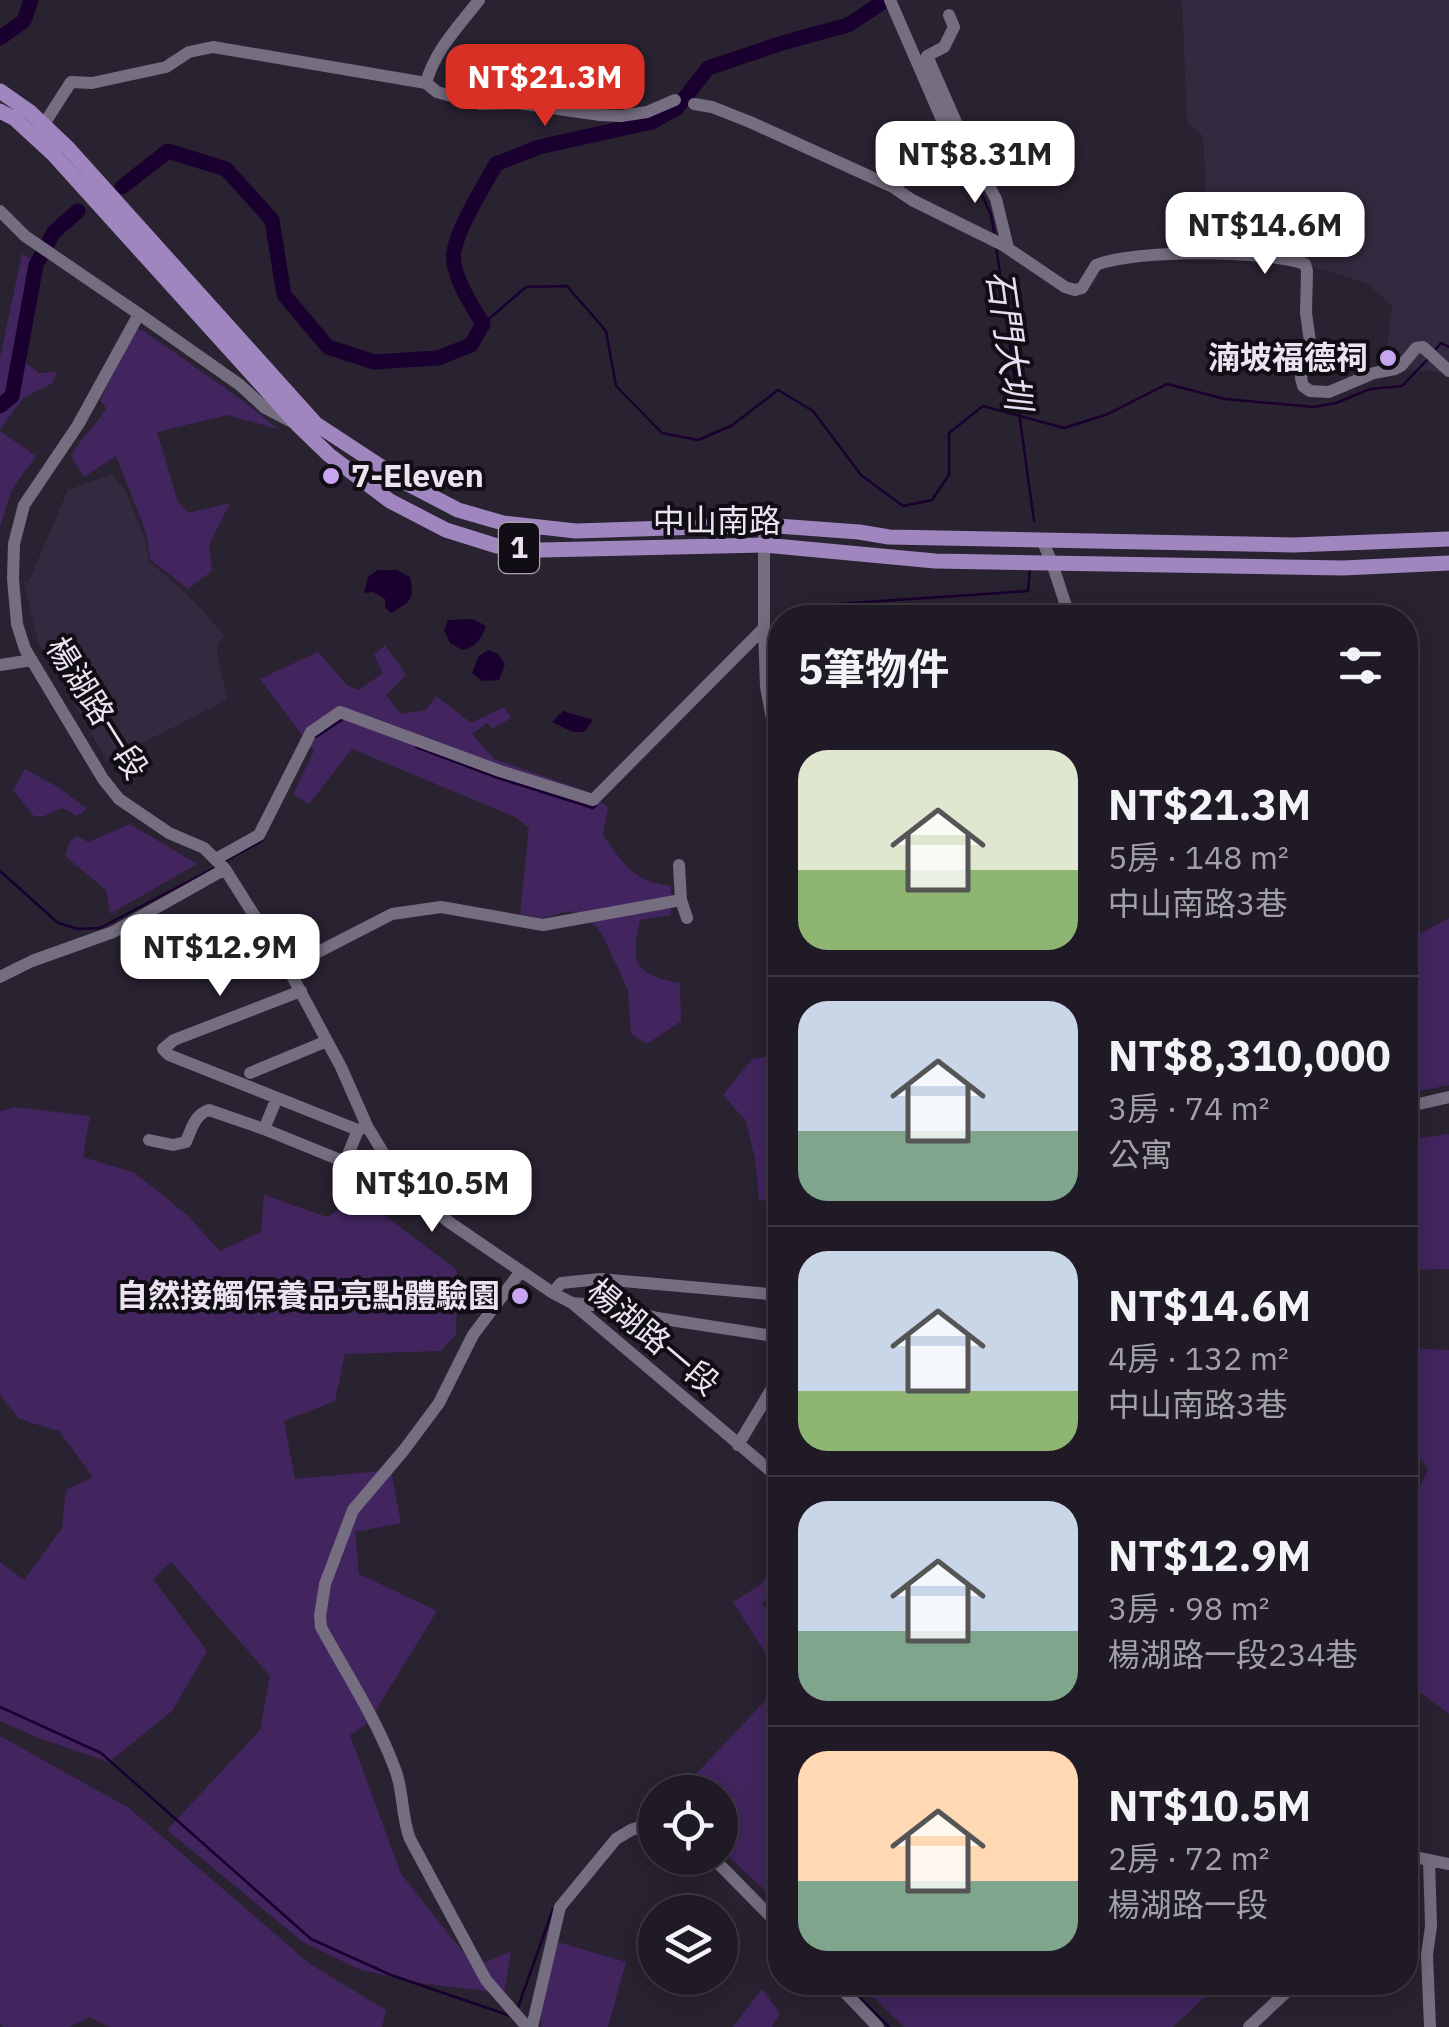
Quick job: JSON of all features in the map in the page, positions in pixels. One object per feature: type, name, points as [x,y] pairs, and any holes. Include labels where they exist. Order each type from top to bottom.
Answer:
[{"type":"main road","name":"1","points":[[0,91],[30,112],[68,148],[90,184]]},
{"type":"main road","name":"1","points":[[0,111],[16,120],[90,184]]},
{"type":"main road","name":"中山南路","points":[[90,184],[123,206],[316,424],[458,510],[503,523],[576,531],[764,524],[889,537],[1294,545],[1449,539]]},
{"type":"main road","name":"中山南路","points":[[90,184],[112,220],[329,456],[390,501],[446,530],[498,546],[542,550],[764,545],[935,561],[1343,568],[1449,563]]},
{"type":"street","points":[[426,83],[448,37],[479,0]]},
{"type":"street","points":[[890,0],[956,138],[996,200],[1000,244]]},
{"type":"street","points":[[892,187],[953,145],[956,138],[927,56],[944,47],[954,27],[949,16]]},
{"type":"street","points":[[44,124],[71,82],[92,83],[166,67],[188,52],[212,47],[426,83],[436,92],[480,104],[518,104],[621,116],[647,112],[675,100]]},
{"type":"street","points":[[694,104],[750,122],[892,187],[1000,244],[1065,287],[1076,290],[1082,288],[1096,266],[1124,258],[1192,254],[1264,256],[1285,257],[1305,264],[1310,342],[1301,378],[1310,392],[1328,392],[1395,369],[1416,348],[1423,347],[1448,370]]},
{"type":"street","points":[[0,211],[25,236],[240,385],[265,408],[297,424],[316,424]]},
{"type":"street","name":"楊湖路一段","points":[[140,314],[78,425],[24,505],[14,544],[14,589],[17,624],[25,649],[102,779],[119,799],[169,834],[204,848],[220,864],[300,991],[327,1041],[363,1128],[410,1190],[521,1272],[572,1303],[768,1469]]},
{"type":"street","points":[[764,524],[768,697]]},
{"type":"street","points":[[1042,540],[1066,605]]},
{"type":"street","points":[[0,978],[32,960],[113,932],[259,835],[311,732],[340,712],[500,771],[593,800],[764,633]]},
{"type":"street","points":[[0,665],[32,660]]},
{"type":"street","points":[[680,865],[681,900],[688,918]]},
{"type":"street","points":[[287,968],[392,914],[441,907],[543,925],[681,900]]},
{"type":"street","points":[[149,1140],[172,1145],[186,1142],[196,1119],[209,1110],[345,1162],[363,1128],[277,1098],[169,1055],[163,1049],[174,1040],[300,991]]},
{"type":"street","points":[[250,1073],[327,1041]]},
{"type":"street","points":[[1418,1104],[1449,1097]]},
{"type":"street","points":[[264,1129],[277,1098]]},
{"type":"street","points":[[521,1272],[473,1336],[439,1404],[353,1510],[326,1584],[320,1616],[321,1628],[396,1770],[410,1839],[486,1980],[529,2027]]},
{"type":"street","points":[[553,1294],[562,1283],[600,1280],[768,1294]]},
{"type":"street","points":[[572,1303],[618,1307],[657,1318],[768,1335]]},
{"type":"street","points":[[738,1444],[768,1394]]},
{"type":"street","points":[[529,2027],[560,1906],[616,1839],[638,1828]]},
{"type":"street","points":[[1418,1858],[1449,1864]]},
{"type":"street","points":[[1429,1860],[1430,2027]]},
{"type":"street","points":[[730,1875],[768,1914]]},
{"type":"street","points":[[847,1995],[878,2027]]},
{"type":"street","points":[[1249,2027],[1283,1995]]},
{"type":"shaded area","points":[[1182,0],[1449,0],[1449,373],[1395,368],[1386,356],[1392,306],[1367,283],[1307,265],[1300,255],[1209,250],[1203,136],[1187,122]]},
{"type":"shaded area","points":[[22,254],[31,259],[14,354],[39,373],[57,372],[53,383],[23,398],[0,429],[0,358]]},
{"type":"shaded area","points":[[137,329],[278,429],[227,415],[157,432],[178,502],[189,513],[230,503],[209,545],[212,571],[188,589],[150,559],[147,535],[116,456],[84,477],[71,456],[106,408],[100,400]]},
{"type":"shaded area","points":[[0,431],[36,456],[12,489],[0,527]]},
{"type":"shaded area","points":[[112,474],[126,492],[145,539],[149,561],[225,635],[217,651],[227,700],[107,761],[38,642],[24,583],[29,581],[68,490]]},
{"type":"shaded area","points":[[378,570],[397,570],[410,577],[410,600],[391,613],[385,607],[385,599],[373,592],[364,593],[368,577]]},
{"type":"shaded area","points":[[473,619],[486,626],[477,642],[462,650],[450,643],[444,630],[448,620]]},
{"type":"shaded area","points":[[385,645],[406,675],[386,695],[401,714],[426,710],[436,696],[471,723],[504,707],[511,718],[493,729],[487,723],[472,734],[494,759],[586,791],[608,807],[603,835],[624,863],[638,876],[671,886],[671,915],[640,920],[636,958],[653,976],[680,983],[681,1021],[647,1044],[631,1034],[628,990],[597,927],[571,911],[541,918],[520,914],[529,828],[515,817],[352,749],[309,804],[293,794],[314,751],[260,679],[318,652],[347,685],[359,690],[383,673],[374,655]]},
{"type":"shaded area","points":[[488,650],[498,654],[505,664],[499,680],[482,681],[472,673],[479,656]]},
{"type":"shaded area","points":[[563,711],[593,720],[584,732],[573,732],[552,722]]},
{"type":"shaded area","points":[[25,769],[87,809],[77,816],[62,808],[42,817],[34,816],[13,790]]},
{"type":"shaded area","points":[[130,824],[197,864],[110,914],[106,890],[65,856],[69,842],[77,836],[88,842]]},
{"type":"shaded area","points":[[1449,918],[1449,1085],[1418,1091],[1418,935]]},
{"type":"shaded area","points":[[768,1057],[768,1201],[759,1200],[746,1121],[723,1095],[752,1059]]},
{"type":"shaded area","points":[[15,1107],[90,1116],[83,1157],[135,1173],[187,1215],[220,1251],[261,1232],[264,1195],[327,1217],[359,1196],[457,1270],[456,1334],[441,1351],[345,1354],[335,1401],[284,1421],[295,1479],[391,1470],[401,1523],[355,1532],[359,1574],[437,1611],[368,1723],[350,1735],[401,1874],[475,1967],[511,1951],[504,1993],[426,1984],[361,1970],[303,1942],[167,1830],[260,1730],[270,1676],[171,1562],[153,1579],[207,1651],[172,1711],[109,1762],[0,1721],[0,1562],[24,1580],[62,1528],[66,1490],[93,1477],[59,1431],[19,1419],[0,1395],[0,1111]]},
{"type":"shaded area","points":[[1449,1134],[1449,1269],[1418,1270],[1418,1138]]},
{"type":"shaded area","points":[[1418,1349],[1449,1350],[1449,1714],[1418,1691],[1418,1492],[1428,1469],[1418,1456]]},
{"type":"shaded area","points":[[768,1575],[768,1596],[761,1605],[768,1608],[768,1657],[733,1602],[760,1585]]},
{"type":"shaded area","points":[[768,1698],[768,1894],[738,1865],[738,1775],[695,1775]]},
{"type":"shaded area","points":[[0,1736],[129,1808],[310,1964],[386,2010],[382,2027],[109,2027],[90,2017],[69,2027],[3,2027]]},
{"type":"shaded area","points":[[558,1942],[626,1962],[608,2027],[541,2027],[541,1997]]},
{"type":"shaded area","points":[[762,1989],[780,2013],[772,2027],[733,2027]]},
{"type":"shaded area","points":[[871,1995],[1207,1995],[1173,2027],[904,2027]]},
{"type":"waterway","points":[[0,38],[24,21],[31,0]]},
{"type":"waterway","points":[[122,187],[168,151],[226,169],[272,220],[284,295],[328,347],[374,362],[438,358],[471,345],[483,324],[459,279],[454,251],[466,218],[496,164],[539,147],[652,122],[677,108],[708,68],[848,25],[886,0]]},
{"type":"waterway","name":"石門大圳","points":[[959,143],[991,215],[994,232]]},
{"type":"waterway","points":[[0,406],[12,396],[36,265],[54,232],[78,211]]},
{"type":"waterway","name":"石門大圳","points":[[996,245],[1034,521]]},
{"type":"waterway","points":[[483,324],[526,287],[567,286],[606,331],[616,386],[662,433],[698,440],[731,426],[778,390],[813,411],[861,475],[903,506],[932,500],[949,475],[949,433],[983,406],[1064,428],[1108,414],[1167,384],[1225,399],[1314,407],[1370,389],[1402,386],[1427,360]]},
{"type":"waterway","points":[[1435,350],[1441,343],[1449,347]]},
{"type":"waterway","points":[[822,605],[1028,591],[1030,568]]},
{"type":"waterway","points":[[316,737],[343,719]]},
{"type":"waterway","points":[[416,747],[498,778],[593,808],[596,805]]},
{"type":"waterway","points":[[225,861],[262,841]]},
{"type":"waterway","points":[[0,871],[58,923],[78,929],[100,928],[214,868]]},
{"type":"waterway","points":[[0,1707],[101,1753],[311,1939],[391,1975],[511,2016]]},
{"type":"waterway","points":[[517,2010],[553,1909]]},
{"type":"waterway","points":[[857,1995],[889,2027]]},
{"type":"place","name":"湳坡福德祠","points":[[1388,358]]},
{"type":"place","name":"7-Eleven","points":[[331,476]]},
{"type":"place","name":"自然接觸保養品亮點體驗園","points":[[520,1296]]}]
